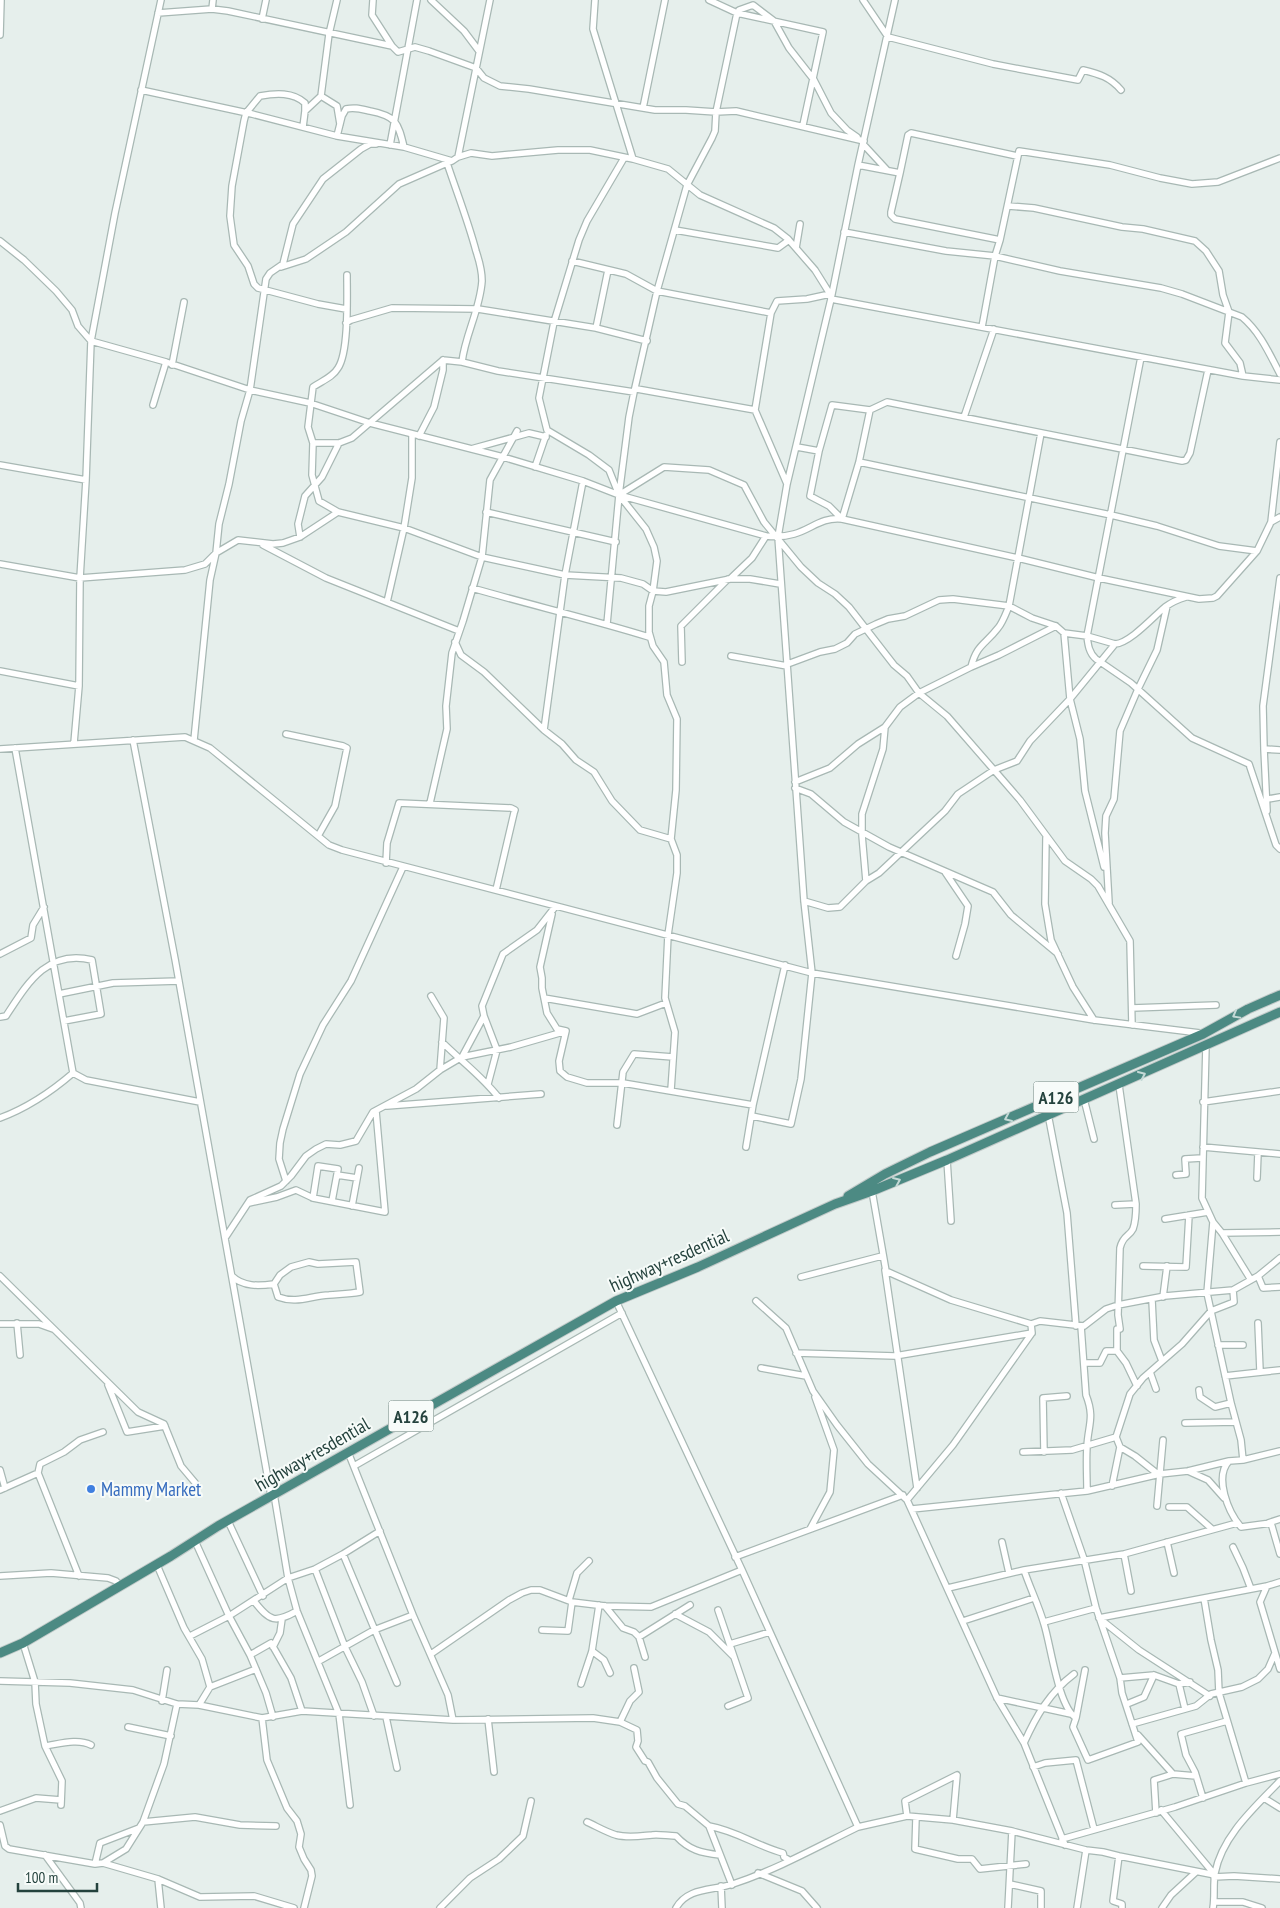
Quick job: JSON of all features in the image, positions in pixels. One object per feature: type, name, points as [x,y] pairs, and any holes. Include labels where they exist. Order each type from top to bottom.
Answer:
[{"type":"highway","name":"A126","points":[[835,1204],[885,1174],[930,1152],[1202,1034],[1248,1009],[1280,995]]},
{"type":"highway","name":"A126","points":[[835,1204],[872,1192],[947,1160],[1280,1012]]},
{"type":"highway","name":"highway+resdential","points":[[0,1653],[23,1643],[273,1495],[616,1301],[698,1267],[835,1204]]},
{"type":"street","points":[[0,35],[1,0]]},
{"type":"street","points":[[74,743],[78,686],[80,578],[86,480],[90,341],[115,213],[161,0]]},
{"type":"street","points":[[212,9],[213,0]]},
{"type":"street","points":[[262,19],[266,0]]},
{"type":"street","points":[[305,111],[321,96],[329,34],[336,0]]},
{"type":"street","points":[[373,0],[372,14],[392,46],[398,52],[416,47],[476,68],[484,78],[500,86],[530,88],[643,108],[716,112],[736,111],[804,125],[863,142]]},
{"type":"street","points":[[390,145],[417,0]]},
{"type":"street","points":[[431,0],[464,31],[479,51]]},
{"type":"street","points":[[462,362],[463,350],[478,309],[482,279],[481,268],[453,160],[476,68],[490,0]]},
{"type":"street","points":[[595,0],[593,28],[633,159]]},
{"type":"street","points":[[643,108],[665,0]]},
{"type":"street","points":[[709,0],[738,11],[823,32],[804,125]]},
{"type":"street","points":[[863,0],[888,37],[993,64],[1078,80],[1083,70],[1104,75],[1121,90]]},
{"type":"street","points":[[752,1116],[791,1124],[801,1079],[812,973],[804,901],[778,537],[787,484],[797,447],[863,142],[896,0]]},
{"type":"street","points":[[738,11],[753,5],[774,21],[789,48],[814,80],[831,113],[847,130],[863,142],[887,170]]},
{"type":"street","points":[[158,13],[212,9],[228,11],[392,46]]},
{"type":"street","points":[[607,624],[619,495],[629,417],[657,291],[687,185],[714,131],[716,112],[738,11]]},
{"type":"street","points":[[141,90],[376,144]]},
{"type":"street","points":[[303,127],[305,103],[298,97],[274,94],[260,96],[246,113],[231,198],[232,238],[234,245],[248,266],[256,287],[265,291],[346,309]]},
{"type":"street","points":[[321,96],[337,106],[340,124]]},
{"type":"street","points":[[337,136],[342,116],[346,109],[354,107],[382,113],[391,117],[399,127],[404,147]]},
{"type":"street","points":[[1000,240],[895,219],[891,212],[908,135],[911,133],[1017,156]]},
{"type":"street","points":[[281,267],[294,224],[309,198],[323,179],[370,144],[404,147],[453,160]]},
{"type":"street","points":[[194,740],[210,580],[216,553],[219,524],[230,484],[241,421],[250,390],[266,279],[270,273],[281,267],[306,259],[346,232],[399,184],[471,153],[492,156],[590,150],[668,169],[700,195],[774,228],[789,240],[815,270],[830,296]]},
{"type":"street","points":[[982,327],[995,256],[1008,206],[1019,151],[1023,150],[1110,165],[1192,184],[1218,182],[1280,158]]},
{"type":"street","points":[[535,467],[546,434],[539,398],[554,322],[572,261],[587,221],[624,158]]},
{"type":"street","points":[[858,165],[900,173]]},
{"type":"street","points":[[1008,206],[1034,208],[1122,227],[1146,229],[1195,241],[1206,251],[1219,271],[1228,312],[1225,343],[1240,363],[1243,376]]},
{"type":"street","points":[[796,248],[800,224]]},
{"type":"street","points":[[675,230],[778,248],[789,240]]},
{"type":"street","points":[[844,232],[946,251],[995,256],[1060,272],[1161,288],[1182,294],[1242,317],[1250,323],[1260,336],[1280,374]]},
{"type":"street","points":[[0,241],[24,260],[56,291],[72,310],[78,326],[90,341],[166,362],[250,390],[310,403],[370,423],[503,457],[582,481],[619,495],[766,536],[778,537],[795,534],[832,518],[1186,597],[1206,599],[1217,596],[1257,551],[1271,522],[1280,442]]},
{"type":"street","points":[[572,261],[626,274],[657,291],[771,313]]},
{"type":"street","points":[[596,328],[608,270]]},
{"type":"street","points":[[347,275],[346,323],[341,363],[332,376],[314,387],[310,403],[308,427],[312,443],[312,476],[316,483],[319,501],[338,512],[404,528],[482,557],[565,575],[612,577],[643,584],[653,591],[666,592],[728,579],[780,584]]},
{"type":"street","points":[[787,484],[755,410],[771,313],[777,301],[830,296],[1208,370],[1280,380]]},
{"type":"street","points":[[172,364],[184,302]]},
{"type":"street","points":[[346,323],[392,308],[478,309],[596,328],[647,341]]},
{"type":"street","points":[[964,417],[994,329]]},
{"type":"street","points":[[1141,357],[1087,636],[1091,655],[1138,689],[1192,738],[1249,764],[1276,845],[1280,849]]},
{"type":"street","points":[[312,443],[340,443],[352,438],[444,360],[589,386],[635,390],[755,410]]},
{"type":"street","points":[[387,602],[404,528],[412,478],[416,435],[434,407],[444,360]]},
{"type":"street","points":[[153,405],[166,362]]},
{"type":"street","points":[[842,520],[829,506],[810,496],[819,451],[832,405],[870,410],[887,402],[1182,461],[1186,460],[1190,453],[1208,370]]},
{"type":"street","points":[[842,520],[859,462],[870,410]]},
{"type":"street","points":[[430,803],[447,729],[447,691],[455,642],[482,557],[490,480],[518,431]]},
{"type":"street","points":[[471,449],[529,433],[546,434],[589,455],[610,470],[619,495],[646,530],[654,548],[657,560],[649,606],[649,637],[664,662],[667,695],[677,719],[676,790],[671,839],[677,855],[677,873],[668,934],[666,1003],[675,1032],[671,1090]]},
{"type":"street","points":[[971,667],[974,655],[980,645],[999,627],[1009,606],[1041,433]]},
{"type":"street","points":[[300,537],[298,524],[305,496],[322,477],[340,443]]},
{"type":"street","points":[[797,447],[819,451]]},
{"type":"street","points":[[859,462],[1111,515],[1157,526],[1219,546],[1257,551]]},
{"type":"street","points":[[0,465],[86,480]]},
{"type":"street","points":[[619,495],[664,467],[710,470],[744,485],[764,522],[801,567],[849,607],[894,664],[908,676],[919,693],[947,716],[1020,800],[1046,838],[1065,861],[1098,886],[1130,940],[1132,1025]]},
{"type":"street","points":[[544,730],[565,575],[582,481]]},
{"type":"street","points":[[0,564],[80,578],[200,567],[206,564],[216,553],[238,540],[279,544],[300,537],[338,512]]},
{"type":"street","points":[[486,512],[616,542]]},
{"type":"street","points":[[1271,522],[1280,517]]},
{"type":"street","points":[[682,662],[681,626],[752,558],[766,536]]},
{"type":"street","points":[[256,542],[326,578],[459,631]]},
{"type":"street","points":[[1267,816],[1268,799],[1263,706],[1277,630],[1280,578]]},
{"type":"street","points":[[472,588],[649,637]]},
{"type":"street","points":[[804,901],[828,908],[840,907],[866,881],[879,872],[945,811],[958,794],[994,770],[1017,761],[1030,741],[1070,699],[1115,644],[1129,638],[1167,606],[1186,597]]},
{"type":"street","points":[[731,656],[786,665],[820,652],[835,649],[847,643],[856,634],[888,619],[906,616],[939,600],[953,599],[1009,606],[1032,618],[1056,626],[1064,633],[1087,636],[1115,644]]},
{"type":"street","points":[[1109,907],[1106,877],[1106,816],[1114,799],[1120,732],[1157,650],[1167,606]]},
{"type":"street","points":[[795,785],[830,768],[858,744],[885,727],[900,707],[919,693],[1056,626]]},
{"type":"street","points":[[1064,633],[1070,699],[1080,739],[1085,792],[1106,877]]},
{"type":"street","points":[[455,642],[461,655],[484,672],[544,730],[562,744],[576,760],[594,772],[612,801],[640,830],[671,839]]},
{"type":"street","points":[[0,671],[78,686]]},
{"type":"street","points":[[866,881],[862,814],[883,749],[885,727]]},
{"type":"street","points":[[286,734],[347,748],[335,806],[318,836]]},
{"type":"street","points":[[0,749],[176,736],[194,740],[210,748],[332,847],[386,863],[496,890],[554,910],[668,934],[812,973],[1094,1020],[1202,1034]]},
{"type":"street","points":[[134,740],[288,1578],[297,1611],[339,1714],[350,1805]]},
{"type":"street","points":[[15,748],[73,1073]]},
{"type":"street","points":[[1264,749],[1280,750]]},
{"type":"street","points":[[795,785],[811,794],[844,822],[862,832],[900,852],[993,892],[1011,915],[1058,954]]},
{"type":"street","points":[[1268,799],[1280,797]]},
{"type":"street","points":[[386,863],[387,843],[399,803],[509,808],[514,810],[496,890]]},
{"type":"street","points":[[1046,838],[1045,904],[1051,940],[1073,987],[1094,1020]]},
{"type":"street","points":[[286,1181],[279,1159],[280,1143],[282,1129],[300,1074],[323,1025],[351,981],[403,867]]},
{"type":"street","points":[[944,870],[968,906],[956,956]]},
{"type":"street","points":[[0,954],[31,938],[34,925],[44,907]]},
{"type":"street","points":[[554,910],[540,968],[547,1013],[557,1029],[566,1031]]},
{"type":"street","points":[[488,1084],[497,1050],[482,1006],[503,954],[537,930],[554,910]]},
{"type":"street","points":[[0,1018],[6,1016],[28,983],[38,972],[54,963],[78,957],[92,960],[101,1014],[64,1021]]},
{"type":"street","points":[[746,1147],[753,1105],[785,965]]},
{"type":"street","points":[[59,994],[113,983],[179,981]]},
{"type":"street","points":[[431,996],[444,1018],[440,1070]]},
{"type":"street","points":[[544,998],[637,1014],[666,1003]]},
{"type":"street","points":[[1132,1008],[1216,1005]]},
{"type":"street","points":[[460,1058],[484,1016]]},
{"type":"street","points":[[226,1238],[250,1200],[281,1186],[306,1156],[326,1144],[340,1145],[356,1141],[373,1112],[416,1089],[440,1070],[460,1058],[566,1031]]},
{"type":"street","points":[[566,1031],[560,1071],[567,1077],[587,1083],[623,1083],[753,1105]]},
{"type":"street","points":[[442,1042],[488,1084],[499,1098]]},
{"type":"street","points":[[1206,1046],[1203,1102],[1202,1198],[1213,1222],[1222,1232],[1251,1280]]},
{"type":"street","points":[[618,1124],[623,1072],[634,1054],[672,1057]]},
{"type":"street","points":[[73,1073],[86,1080],[200,1102]]},
{"type":"street","points":[[0,1118],[33,1103],[73,1073]]},
{"type":"street","points":[[1119,1085],[1136,1204],[1133,1230],[1122,1239],[1120,1248],[1118,1305],[1120,1328],[1117,1329],[1117,1351],[1126,1362],[1137,1386]]},
{"type":"street","points":[[1203,1102],[1280,1091]]},
{"type":"street","points":[[385,1106],[541,1094]]},
{"type":"street","points":[[1084,1100],[1094,1139]]},
{"type":"street","points":[[248,1203],[277,1198],[296,1190],[313,1198],[385,1212],[376,1111]]},
{"type":"street","points":[[1048,1114],[1067,1213],[1086,1396],[1090,1405],[1092,1419],[1086,1445],[1087,1491]]},
{"type":"street","points":[[1202,1147],[1280,1154]]},
{"type":"street","points":[[1257,1178],[1258,1153]]},
{"type":"street","points":[[1176,1175],[1186,1174],[1185,1159],[1202,1158]]},
{"type":"street","points":[[947,1160],[951,1221]]},
{"type":"street","points":[[313,1198],[318,1166],[338,1169],[332,1201]]},
{"type":"street","points":[[352,1206],[358,1168]]},
{"type":"street","points":[[337,1174],[357,1178]]},
{"type":"street","points":[[872,1192],[917,1488]]},
{"type":"street","points":[[1115,1205],[1136,1204]]},
{"type":"street","points":[[1165,1219],[1208,1212]]},
{"type":"street","points":[[1144,1266],[1186,1267],[1189,1215]]},
{"type":"street","points":[[1213,1222],[1207,1293],[1230,1403],[1241,1440],[1243,1460]]},
{"type":"street","points":[[1222,1232],[1280,1232]]},
{"type":"street","points":[[801,1277],[882,1256]]},
{"type":"street","points":[[885,1270],[946,1298],[1031,1324],[1040,1321],[1084,1326],[1106,1310],[1118,1305],[1150,1298],[1233,1290],[1258,1276],[1280,1258]]},
{"type":"street","points":[[232,1276],[237,1281],[248,1285],[260,1286],[274,1284],[280,1275],[291,1267],[309,1262],[318,1264],[356,1262],[360,1292],[338,1296],[329,1294],[288,1301],[278,1297],[274,1284]]},
{"type":"street","points":[[1163,1298],[1167,1266]]},
{"type":"street","points":[[0,1276],[138,1412],[165,1426],[181,1466],[197,1485]]},
{"type":"street","points":[[1258,1276],[1263,1288],[1280,1287]]},
{"type":"street","points":[[1112,1486],[1120,1447],[1116,1437],[1130,1394],[1150,1372],[1182,1344],[1211,1311],[1234,1302],[1233,1290]]},
{"type":"street","points":[[1150,1298],[1154,1340],[1162,1361]]},
{"type":"street","points":[[616,1301],[742,1570],[858,1827]]},
{"type":"street","points":[[756,1302],[786,1328],[813,1391],[834,1450],[830,1492],[810,1529]]},
{"type":"street","points":[[354,1466],[622,1313]]},
{"type":"street","points":[[1258,1322],[1260,1371]]},
{"type":"street","points":[[17,1323],[20,1355]]},
{"type":"street","points":[[0,1324],[39,1324],[55,1330]]},
{"type":"street","points":[[735,1557],[810,1529],[906,1497],[917,1488],[953,1445],[1032,1333],[1031,1324]]},
{"type":"street","points":[[796,1353],[898,1356],[1032,1333]]},
{"type":"street","points":[[1218,1345],[1243,1345]]},
{"type":"street","points":[[1084,1363],[1100,1363],[1106,1351],[1117,1351]]},
{"type":"street","points":[[761,1368],[806,1376]]},
{"type":"street","points":[[1225,1376],[1280,1370]]},
{"type":"street","points":[[1150,1372],[1156,1389]]},
{"type":"street","points":[[107,1381],[127,1432],[165,1426]]},
{"type":"street","points":[[1199,1390],[1200,1397],[1215,1407],[1230,1403]]},
{"type":"street","points":[[813,1391],[868,1464],[906,1497],[997,1698],[1024,1743],[1064,1842]]},
{"type":"street","points":[[1044,1452],[1043,1398],[1068,1396]]},
{"type":"street","points":[[1185,1422],[1236,1422]]},
{"type":"street","points":[[79,1576],[38,1473],[40,1464],[80,1440],[104,1432]]},
{"type":"street","points":[[1023,1452],[1072,1450],[1116,1437]]},
{"type":"street","points":[[1157,1506],[1163,1440]]},
{"type":"street","points":[[1120,1447],[1159,1474]]},
{"type":"street","points":[[912,1509],[1087,1491],[1159,1474],[1188,1471],[1280,1451]]},
{"type":"street","points":[[348,1452],[413,1615],[448,1695],[453,1720]]},
{"type":"street","points":[[1225,1500],[1223,1470],[1229,1461]]},
{"type":"street","points":[[0,1470],[3,1489],[38,1473]]},
{"type":"street","points":[[1188,1471],[1208,1480],[1225,1500],[1241,1527],[1271,1523],[1280,1554]]},
{"type":"street","points":[[1062,1493],[1084,1559],[1096,1608],[1120,1678],[1122,1693],[1138,1742],[1088,1760],[1073,1727],[1085,1670]]},
{"type":"street","points":[[1169,1507],[1187,1507],[1212,1529]]},
{"type":"street","points":[[1263,1524],[1280,1519]]},
{"type":"street","points":[[228,1521],[263,1596]]},
{"type":"street","points":[[948,1588],[1024,1570],[1124,1554],[1238,1523]]},
{"type":"street","points":[[190,1636],[263,1596],[288,1578],[315,1569],[380,1531]]},
{"type":"street","points":[[195,1541],[229,1616],[250,1655],[273,1717]]},
{"type":"street","points":[[1002,1542],[1009,1573]]},
{"type":"street","points":[[1167,1542],[1174,1573]]},
{"type":"street","points":[[1233,1548],[1244,1568],[1251,1589]]},
{"type":"street","points":[[343,1554],[397,1683]]},
{"type":"street","points":[[1124,1554],[1131,1591]]},
{"type":"street","points":[[542,1630],[568,1632],[571,1601],[577,1573],[588,1561]]},
{"type":"street","points":[[157,1564],[184,1628],[202,1659],[210,1687]]},
{"type":"street","points":[[315,1569],[362,1682],[374,1716]]},
{"type":"street","points":[[431,1654],[522,1593],[531,1590],[540,1590],[571,1601],[602,1606],[650,1607],[742,1570]]},
{"type":"street","points":[[1024,1570],[1044,1622],[1059,1688],[1074,1716]]},
{"type":"street","points":[[0,1576],[51,1573],[108,1578],[116,1581],[120,1586]]},
{"type":"street","points":[[1099,1618],[1280,1582]]},
{"type":"street","points":[[1267,1586],[1260,1602],[1280,1669]]},
{"type":"street","points":[[963,1621],[1034,1598]]},
{"type":"street","points":[[1204,1598],[1218,1670],[1219,1693],[1246,1783]]},
{"type":"street","points":[[254,1601],[266,1616],[274,1619],[282,1619],[297,1611]]},
{"type":"street","points":[[639,1637],[690,1605]]},
{"type":"street","points":[[602,1606],[623,1628],[634,1632],[639,1637],[645,1657]]},
{"type":"street","points":[[581,1684],[592,1651],[602,1606]]},
{"type":"street","points":[[1044,1622],[1096,1608]]},
{"type":"street","points":[[718,1610],[748,1698],[728,1706]]},
{"type":"street","points":[[676,1614],[709,1632],[734,1658]]},
{"type":"street","points":[[319,1661],[374,1630],[413,1615]]},
{"type":"street","points":[[1099,1618],[1139,1650],[1210,1696]]},
{"type":"street","points":[[273,1647],[280,1633],[282,1619]]},
{"type":"street","points":[[730,1644],[770,1632]]},
{"type":"street","points":[[250,1655],[271,1642],[291,1678],[302,1711]]},
{"type":"street","points":[[0,1810],[36,1798],[61,1803],[62,1781],[45,1746],[36,1704],[35,1682],[23,1643]]},
{"type":"street","points":[[592,1651],[604,1660],[610,1673]]},
{"type":"street","points":[[1132,1724],[1196,1706],[1210,1696],[1242,1687],[1258,1679],[1268,1669],[1275,1652]]},
{"type":"street","points":[[620,1722],[630,1701],[639,1692],[634,1668]]},
{"type":"street","points":[[199,1705],[210,1687],[256,1669]]},
{"type":"street","points":[[162,1701],[167,1670]]},
{"type":"street","points":[[1024,1743],[1042,1707],[1074,1674]]},
{"type":"street","points":[[1120,1678],[1154,1675],[1178,1684],[1190,1682]]},
{"type":"street","points":[[1127,1704],[1144,1697],[1154,1675]]},
{"type":"street","points":[[0,1681],[92,1685],[133,1690],[162,1701],[199,1705],[262,1718],[302,1711],[453,1720],[593,1718],[620,1722],[637,1730],[638,1740],[636,1746],[657,1778],[678,1804],[685,1806],[709,1826],[745,1836],[770,1849],[783,1853],[784,1857],[788,1860]]},
{"type":"street","points":[[1178,1684],[1185,1709]]},
{"type":"street","points":[[997,1698],[1074,1716]]},
{"type":"street","points":[[0,1825],[4,1846],[9,1849],[95,1864],[103,1863],[126,1850],[143,1822],[154,1794],[171,1736],[177,1704]]},
{"type":"street","points":[[386,1717],[397,1768]]},
{"type":"street","points":[[262,1718],[267,1760],[288,1808],[297,1821],[301,1834],[299,1847],[311,1870],[312,1876],[304,1908]]},
{"type":"street","points":[[488,1719],[494,1772]]},
{"type":"street","points":[[1202,1798],[1196,1776],[1186,1755],[1181,1734],[1227,1721]]},
{"type":"street","points":[[128,1727],[171,1736]]},
{"type":"street","points":[[1135,1731],[1173,1774]]},
{"type":"street","points":[[45,1746],[78,1742],[85,1742],[91,1745]]},
{"type":"street","points":[[1033,1767],[1045,1763],[1076,1760],[1094,1829]]},
{"type":"street","points":[[1196,1776],[1173,1774],[1154,1780],[1159,1811],[1214,1876]]},
{"type":"street","points":[[1064,1842],[1094,1829],[1280,1774]]},
{"type":"street","points":[[907,1816],[905,1801],[957,1775],[953,1820]]},
{"type":"street","points":[[1262,1908],[1243,1902],[1213,1905],[1214,1876],[1219,1857],[1227,1841],[1280,1781]]},
{"type":"street","points":[[1264,1798],[1280,1808]]},
{"type":"street","points":[[440,1908],[470,1878],[499,1859],[523,1836],[531,1801]]},
{"type":"street","points":[[676,1908],[680,1900],[691,1893],[732,1884],[758,1874],[858,1827],[907,1816],[953,1820],[1012,1831],[1064,1842],[1086,1850],[1214,1876],[1280,1879]]},
{"type":"street","points":[[143,1822],[195,1817],[240,1825],[276,1826]]},
{"type":"street","points":[[916,1818],[916,1849],[958,1859],[972,1860],[980,1869],[1026,1864]]},
{"type":"street","points":[[587,1822],[614,1835],[636,1835],[642,1837],[651,1835],[676,1836],[685,1846],[704,1853],[720,1855]]},
{"type":"street","points":[[709,1826],[732,1884]]},
{"type":"street","points":[[95,1864],[100,1843],[139,1828]]},
{"type":"street","points":[[1008,1908],[1012,1831]]},
{"type":"street","points":[[1084,1908],[1077,1907],[1086,1850]]},
{"type":"street","points":[[45,1855],[82,1906]]},
{"type":"street","points":[[1119,1856],[1113,1901],[1122,1904],[1122,1908]]},
{"type":"street","points":[[103,1863],[158,1880],[200,1897],[254,1896],[294,1908]]},
{"type":"street","points":[[1162,1908],[1171,1895],[1196,1872]]},
{"type":"street","points":[[758,1874],[802,1891],[817,1908]]},
{"type":"street","points":[[158,1880],[161,1908]]},
{"type":"street","points":[[1010,1884],[1041,1891],[1041,1908]]},
{"type":"street","points":[[721,1886],[722,1908]]},
{"type":"place","name":"Mammy Market","points":[[91,1489]]}]
